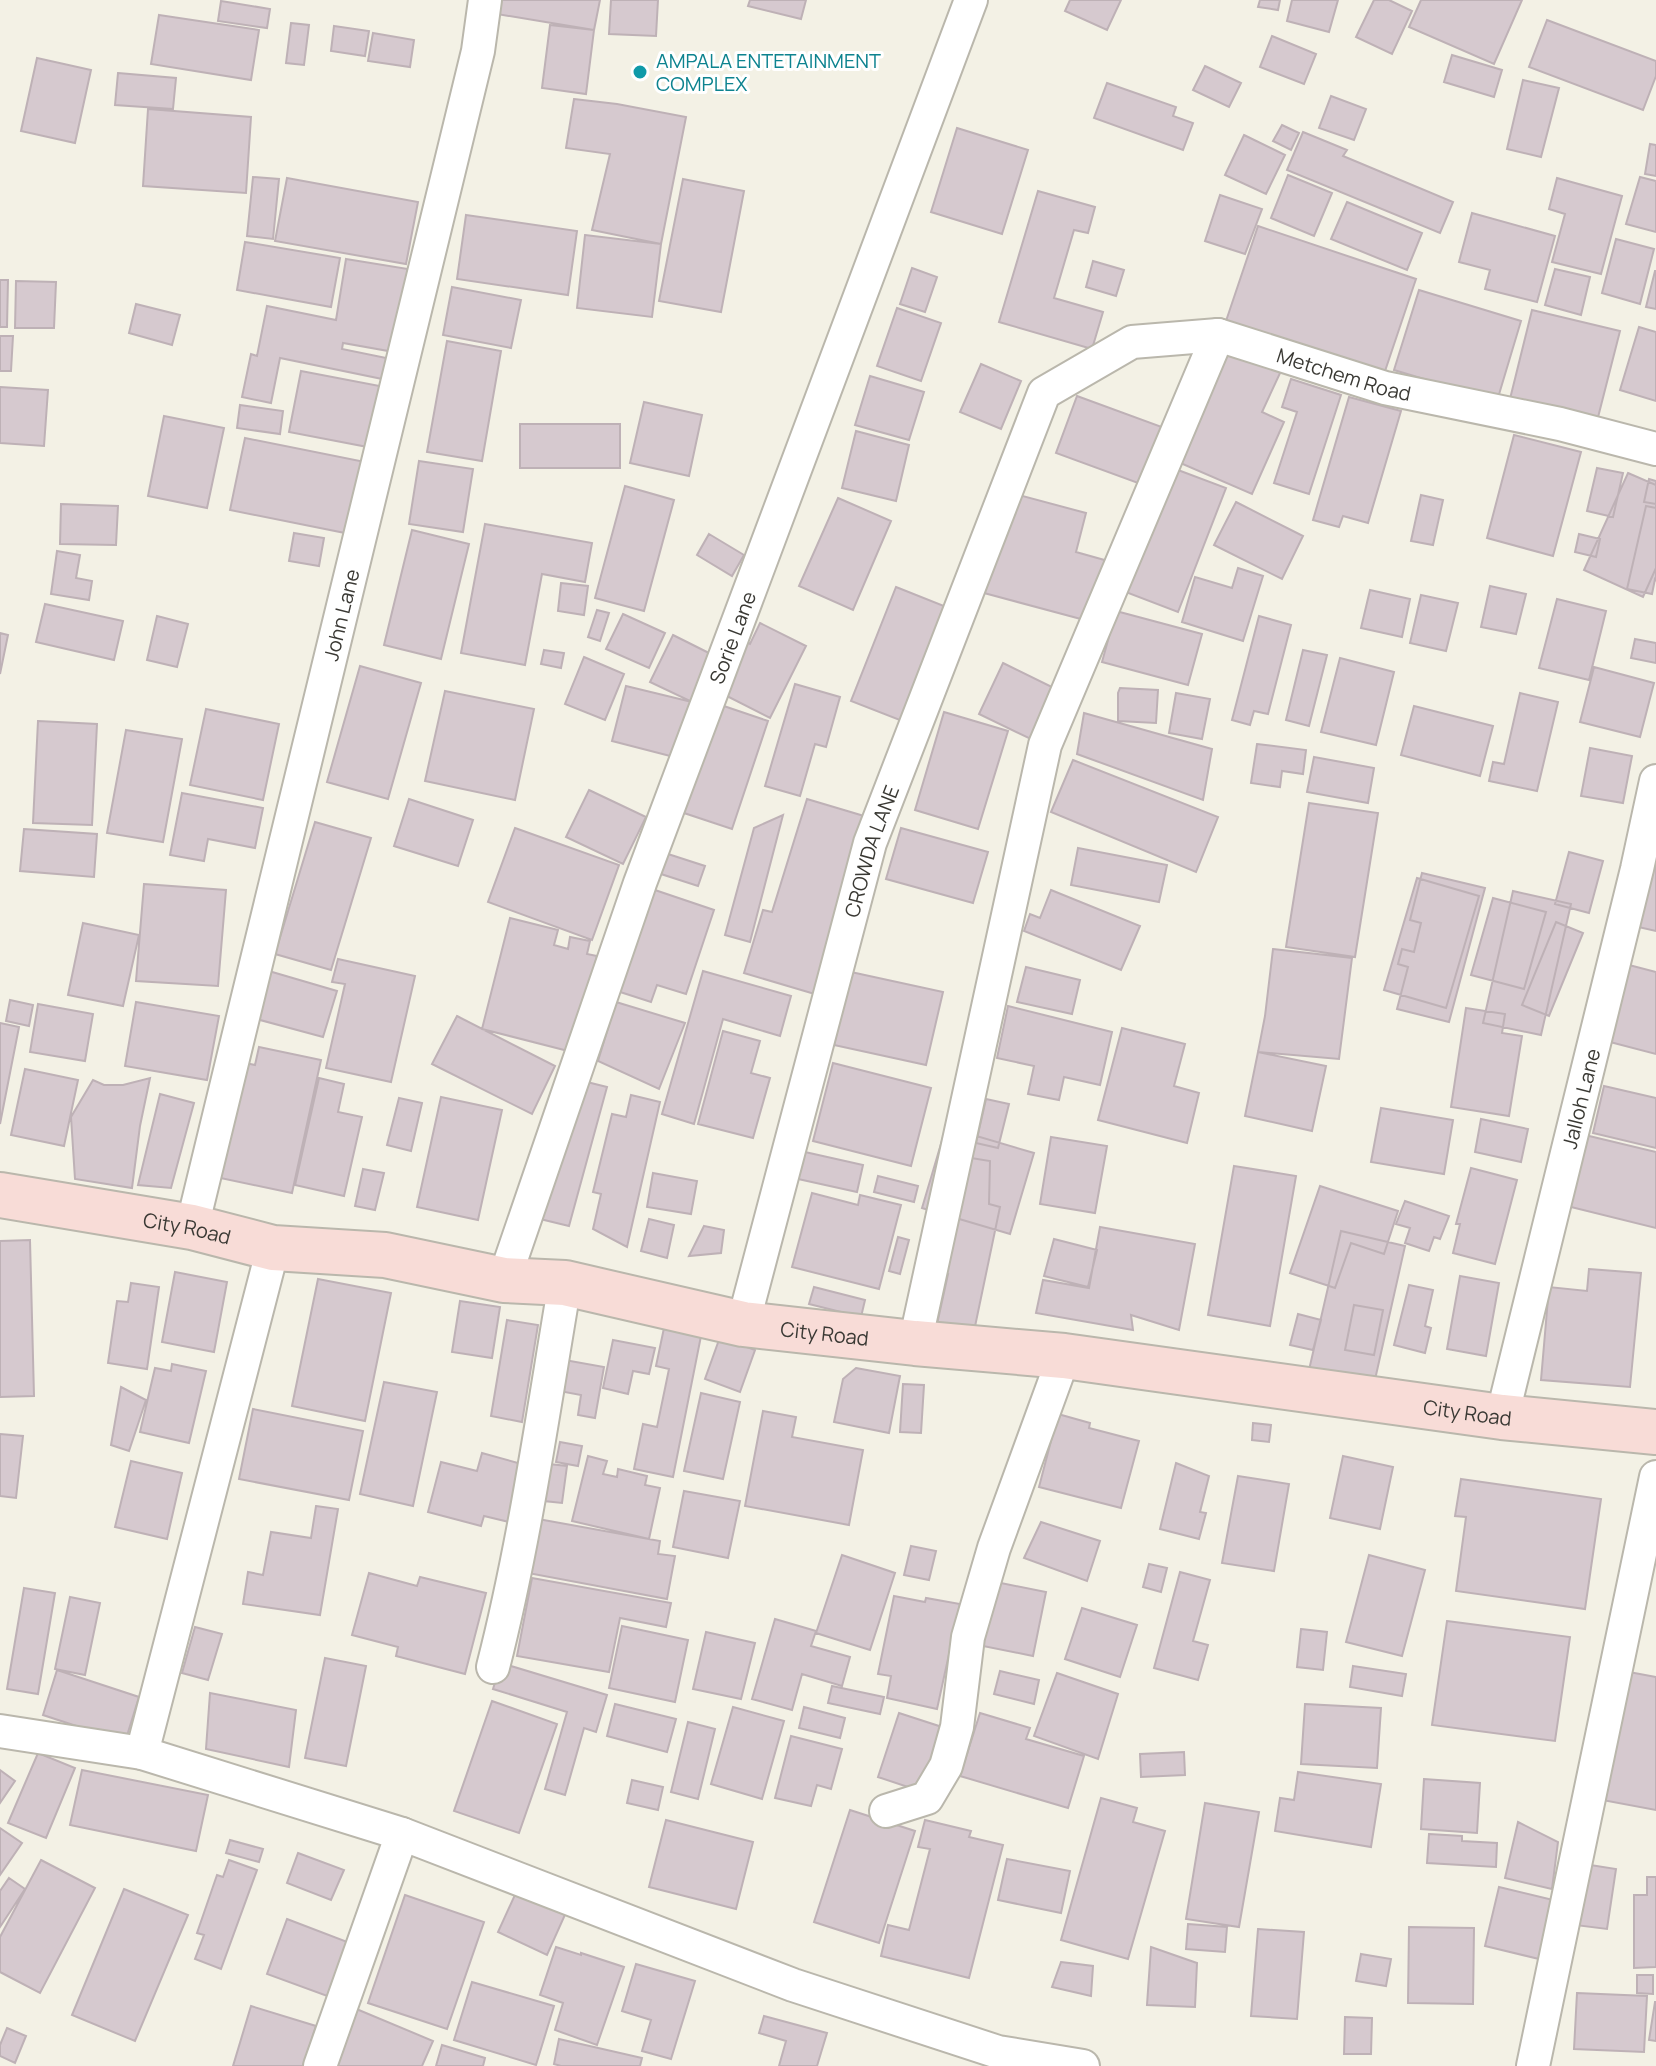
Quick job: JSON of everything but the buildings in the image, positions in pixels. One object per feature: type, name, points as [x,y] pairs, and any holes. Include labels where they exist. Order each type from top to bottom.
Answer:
[{"type":"main road","name":"City Road","points":[[0,1195],[192,1227],[273,1248],[385,1255],[504,1280],[565,1283],[743,1324],[1064,1356],[1502,1417],[1656,1432]]},
{"type":"street","name":"John Lane","points":[[192,1227],[478,51],[485,0]]},
{"type":"street","name":"Sorie Lane","points":[[504,1280],[640,883],[971,0]]},
{"type":"street","name":"Metchem Road","points":[[1044,393],[1132,342],[1218,335],[1385,388],[1560,424],[1656,449]]},
{"type":"street","points":[[915,1343],[1045,745],[1218,335]]},
{"type":"street","name":"CROWDA LANE","points":[[743,1324],[870,843],[1044,393]]},
{"type":"street","name":"Jalloh Lane","points":[[1502,1417],[1656,781]]},
{"type":"street","points":[[142,1753],[273,1248]]},
{"type":"street","points":[[493,1667],[505,1623],[527,1506],[565,1283]]},
{"type":"street","points":[[886,1811],[927,1798],[946,1766],[957,1727],[968,1637],[994,1548],[1064,1356]]},
{"type":"street","points":[[1533,2066],[1656,1477]]},
{"type":"street","points":[[0,1731],[142,1753],[402,1834],[793,1985],[998,2052],[1083,2066]]},
{"type":"street","points":[[320,2066],[402,1834]]},
{"type":"place","name":"AMPALA ENTETAINMENT COMPLEX","points":[[640,72]]}]
